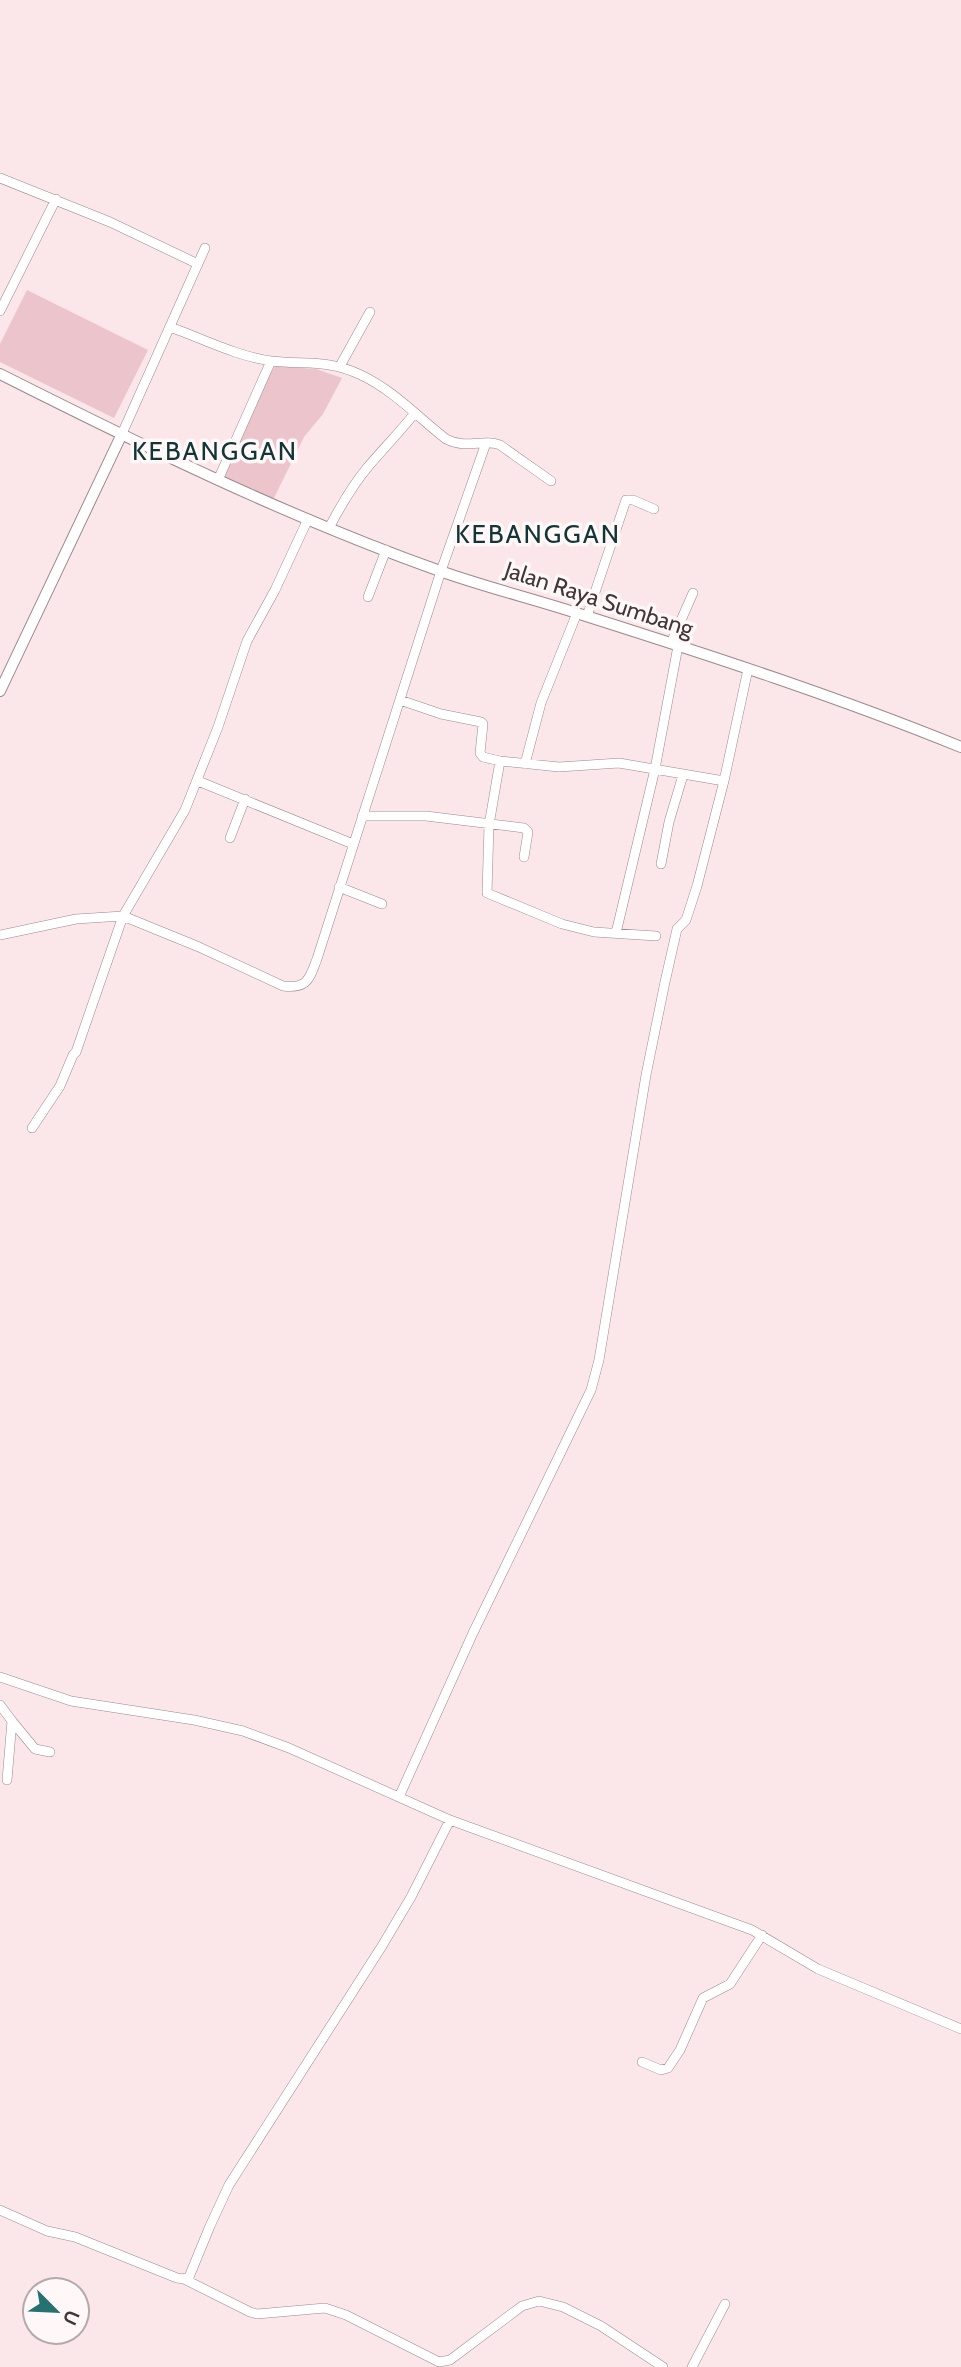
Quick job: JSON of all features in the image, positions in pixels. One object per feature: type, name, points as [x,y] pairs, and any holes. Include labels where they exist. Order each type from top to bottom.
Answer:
[{"type":"street","points":[[0,177],[132,232],[198,264]]},
{"type":"street","points":[[0,311],[56,199]]},
{"type":"street","points":[[0,691],[121,436],[205,248]]},
{"type":"street","points":[[340,366],[370,312]]},
{"type":"street","points":[[170,327],[250,356],[271,361],[329,363],[361,374],[384,388],[446,439],[458,445],[493,442],[551,481]]},
{"type":"street","points":[[218,480],[271,361]]},
{"type":"street","name":"Jalan Raya Sumbang","points":[[0,374],[121,436],[329,528],[441,571],[829,695],[961,747]]},
{"type":"street","points":[[329,528],[344,500],[368,467],[414,414]]},
{"type":"street","points":[[0,935],[76,919],[122,916],[199,947],[283,986],[298,988],[304,984],[313,968],[441,571],[486,443]]},
{"type":"street","points":[[524,764],[541,703],[582,614],[626,500],[634,500],[654,509]]},
{"type":"street","points":[[32,1128],[60,1086],[76,1052],[122,916],[185,810],[198,781],[247,641],[275,590],[308,519]]},
{"type":"street","points":[[368,597],[386,550]]},
{"type":"street","points":[[616,933],[655,769],[675,644],[692,593]]},
{"type":"street","points":[[398,1797],[473,1633],[588,1400],[599,1360],[649,1062],[677,929],[687,920],[693,899],[724,781],[748,669]]},
{"type":"street","points":[[400,700],[481,722],[480,753],[483,757],[559,767],[619,763],[724,781]]},
{"type":"street","points":[[500,761],[489,825],[486,890],[490,895],[562,924],[594,932],[656,936]]},
{"type":"street","points":[[661,864],[669,822],[683,775]]},
{"type":"street","points":[[198,781],[353,844]]},
{"type":"street","points":[[230,838],[245,799]]},
{"type":"street","points":[[362,816],[426,816],[527,830],[524,857]]},
{"type":"street","points":[[339,887],[382,904]]},
{"type":"street","points":[[0,1677],[71,1701],[194,1720],[243,1731],[289,1748],[450,1820],[762,1935],[818,1969],[961,2029]]},
{"type":"street","points":[[0,1705],[36,1749],[50,1752]]},
{"type":"street","points":[[7,1780],[12,1721]]},
{"type":"street","points":[[184,2279],[189,2277],[229,2185],[382,1946],[411,1897],[450,1820]]},
{"type":"street","points":[[642,2062],[661,2070],[667,2068],[680,2050],[703,1998],[730,1984],[762,1935]]},
{"type":"street","points":[[0,2210],[47,2231],[75,2237],[184,2279],[250,2312],[257,2314],[325,2308],[346,2315],[433,2360],[450,2360],[522,2306],[539,2301],[563,2307],[601,2326],[663,2367]]},
{"type":"street","points":[[692,2367],[725,2304]]},
{"type":"shaded area","points":[[27,290],[148,350],[114,418],[0,362],[0,344]]},
{"type":"shaded area","points":[[275,366],[316,369],[342,378],[323,414],[304,437],[273,500],[222,476],[258,396]]},
{"type":"district","name":"KEBANGGAN","points":[[215,451]]},
{"type":"district","name":"KEBANGGAN","points":[[538,534]]}]
